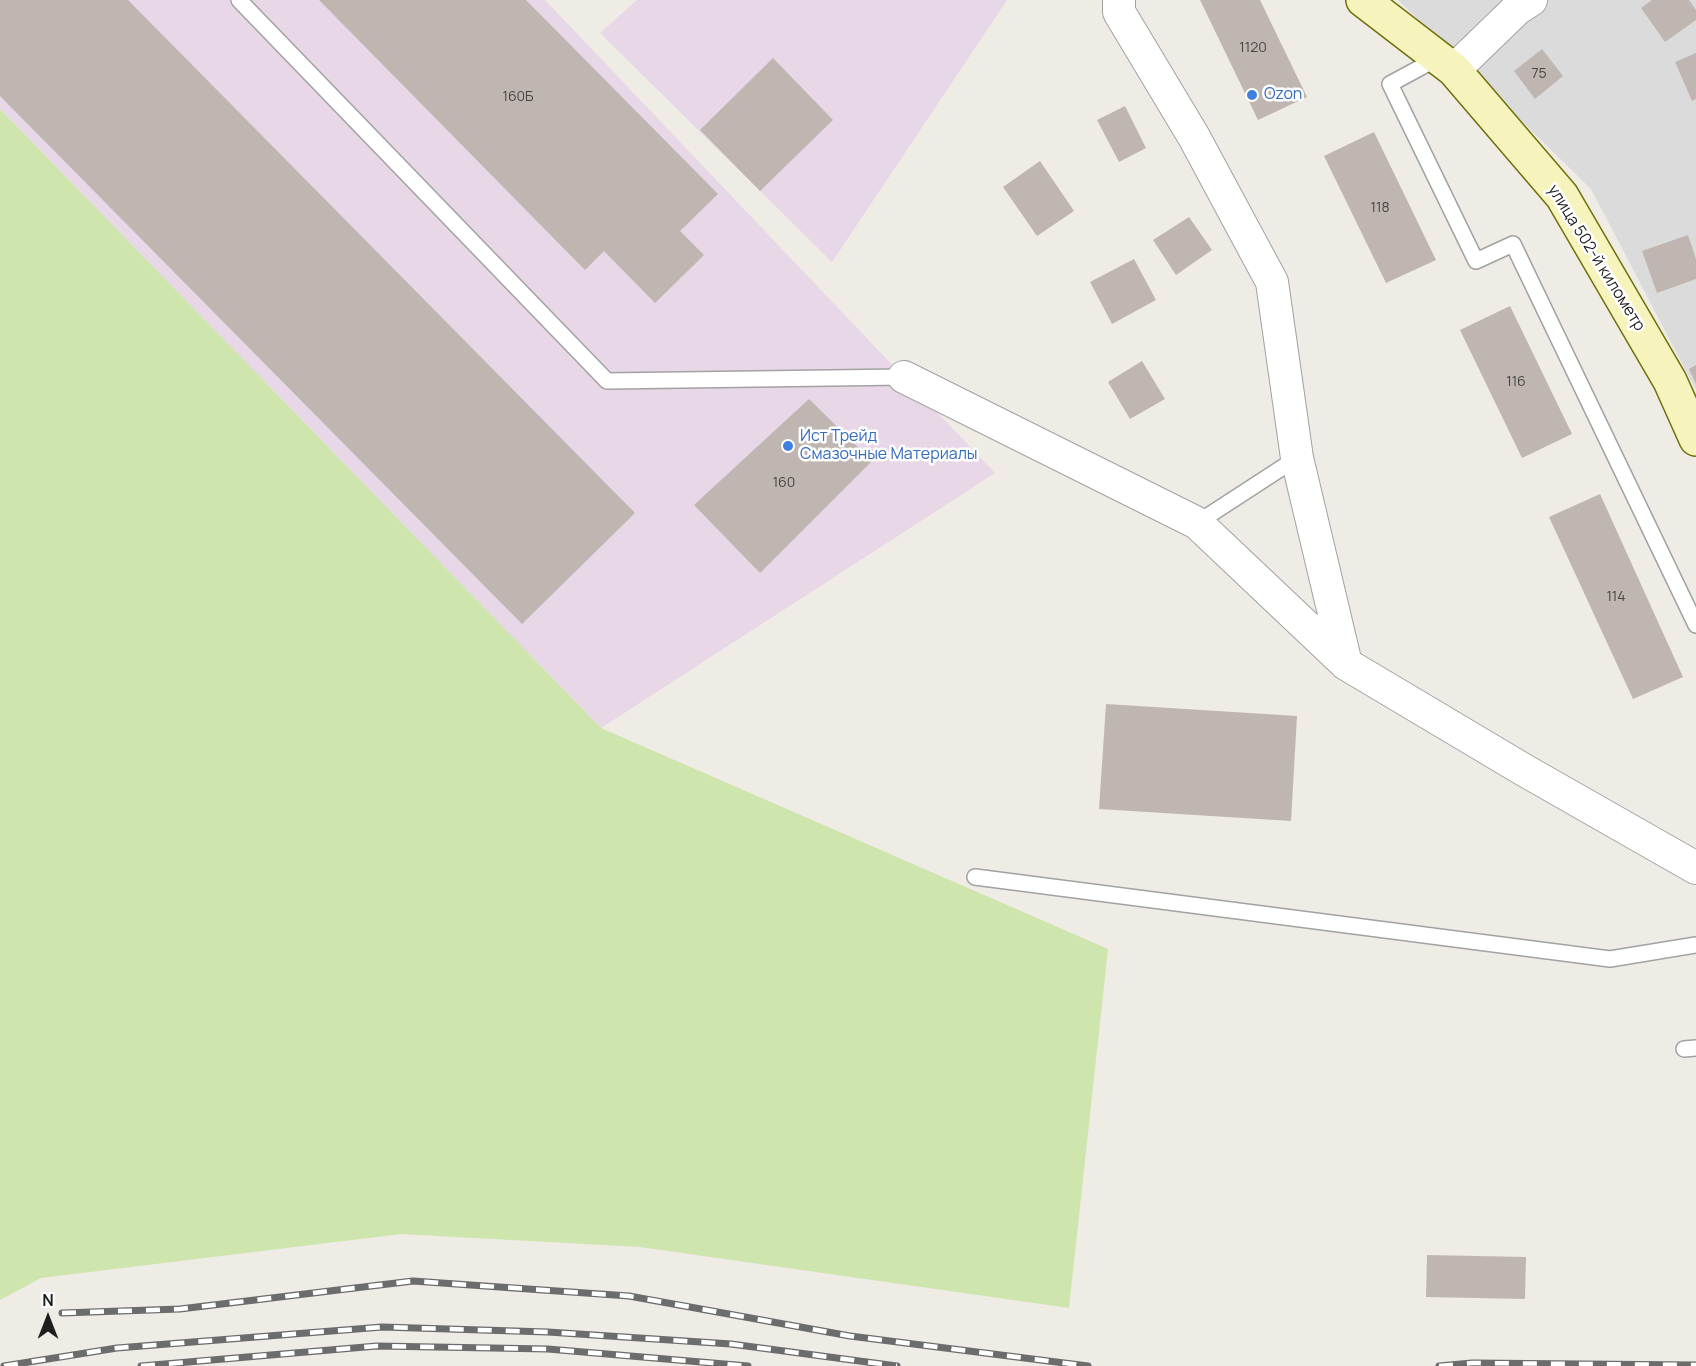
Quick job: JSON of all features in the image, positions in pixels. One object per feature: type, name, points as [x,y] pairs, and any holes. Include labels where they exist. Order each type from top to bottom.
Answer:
[{"type":"street","points":[[1119,0],[1119,12],[1194,137],[1272,282],[1298,458],[1346,664]]},
{"type":"street","name":"улица 502-й километр","points":[[1363,0],[1446,64],[1562,196],[1670,381],[1696,439]]},
{"type":"street","points":[[1446,64],[1516,9],[1531,0]]},
{"type":"street","points":[[904,377],[1197,523],[1346,664],[1524,770],[1696,868]]},
{"type":"lane","points":[[239,0],[607,381],[904,377]]},
{"type":"lane","points":[[1446,64],[1390,84],[1476,261],[1513,244],[1696,625]]},
{"type":"lane","points":[[1197,523],[1298,458]]},
{"type":"lane","points":[[975,877],[1610,959],[1696,945]]},
{"type":"shaded area","points":[[0,0],[545,0],[995,473],[601,728],[0,109]]},
{"type":"shaded area","points":[[637,0],[1007,0],[832,262],[600,33]]},
{"type":"shaded area","points":[[1398,0],[1696,0],[1696,390],[1591,189]]},
{"type":"green space","points":[[0,109],[601,728],[1108,949],[1069,1308],[640,1247],[401,1234],[41,1278],[0,1300]]},
{"type":"building","points":[[0,0],[128,0],[635,513],[522,624],[0,96]]},
{"type":"building","points":[[319,0],[526,0],[718,194],[680,231],[704,255],[655,303],[604,251],[585,270]]},
{"type":"building","points":[[1200,0],[1260,0],[1307,97],[1258,120]]},
{"type":"building","points":[[1652,0],[1689,0],[1696,10],[1696,20],[1665,42],[1641,8]]},
{"type":"building","points":[[1542,49],[1563,76],[1535,99],[1514,71]]},
{"type":"building","points":[[1696,53],[1696,99],[1692,101],[1675,62]]},
{"type":"building","points":[[773,58],[833,120],[760,191],[700,130]]},
{"type":"building","points":[[1125,106],[1146,148],[1119,162],[1097,120]]},
{"type":"building","points":[[1374,132],[1436,260],[1386,283],[1324,156]]},
{"type":"building","points":[[1040,161],[1074,211],[1037,236],[1003,187]]},
{"type":"building","points":[[1189,217],[1212,250],[1176,275],[1153,240]]},
{"type":"building","points":[[1688,235],[1696,259],[1696,279],[1657,293],[1642,251]]},
{"type":"building","points":[[1134,259],[1156,300],[1112,324],[1090,282]]},
{"type":"building","points":[[1510,306],[1572,434],[1522,458],[1460,330]]},
{"type":"building","points":[[1142,361],[1165,399],[1130,419],[1108,382]]},
{"type":"building","points":[[1696,365],[1696,384],[1689,369]]},
{"type":"building","points":[[809,399],[872,461],[760,573],[694,505]]},
{"type":"building","points":[[1600,494],[1683,677],[1633,699],[1549,517]]},
{"type":"building","points":[[1106,704],[1297,716],[1291,821],[1099,809]]},
{"type":"building","points":[[1427,1255],[1526,1257],[1525,1299],[1426,1297]]},
{"type":"railway","points":[[62,1313],[180,1309],[413,1281],[629,1296],[850,1336],[1088,1366]]},
{"type":"railway","points":[[4,1366],[117,1348],[382,1327],[548,1332],[731,1344],[897,1366]]},
{"type":"railway","points":[[141,1366],[377,1346],[548,1349],[748,1366]]},
{"type":"railway","points":[[1439,1366],[1472,1363],[1696,1365]]},
{"type":"place","name":"Ozon","points":[[1252,95]]},
{"type":"place","name":"Ист Трейд Смазочные Материалы","points":[[788,446]]}]
